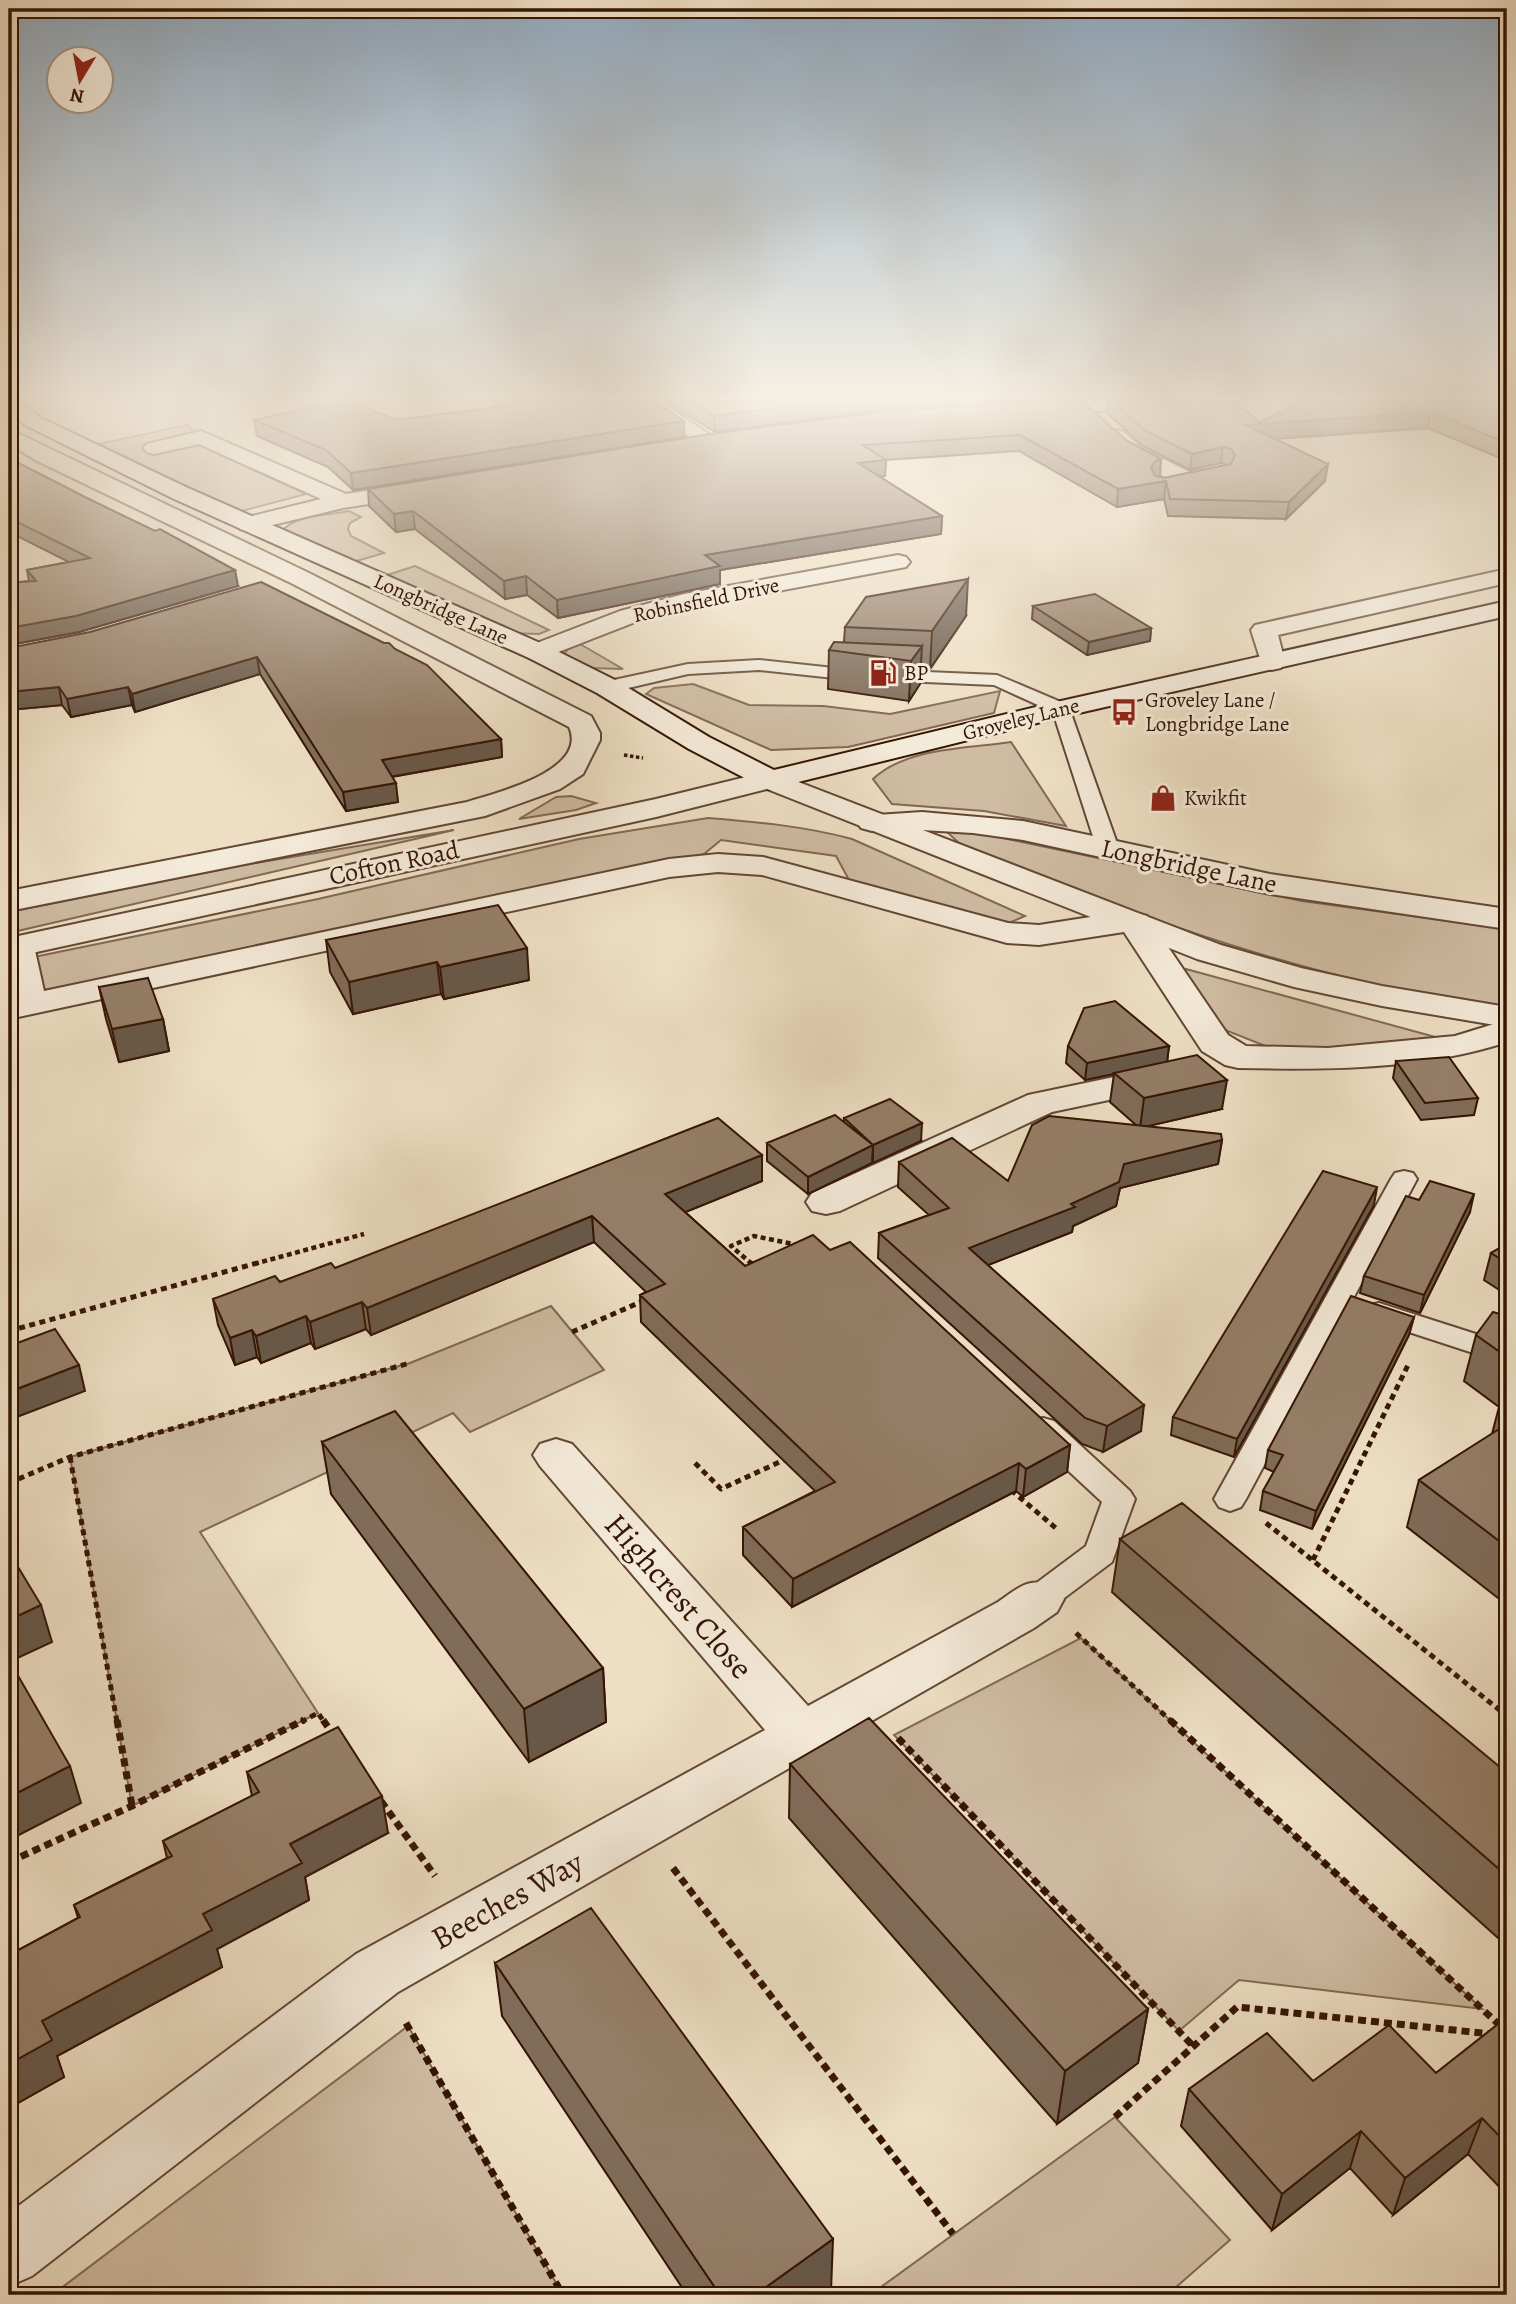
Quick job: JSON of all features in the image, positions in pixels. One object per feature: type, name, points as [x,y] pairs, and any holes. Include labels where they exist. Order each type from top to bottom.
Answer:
[{"type":"street","name":"Longbridge Lane","points":[[155,509],[300,578],[581,722],[586,740],[573,768]]},
{"type":"street","name":"Longbridge Lane","points":[[216,509],[538,652],[607,687],[699,743],[770,780],[872,822],[1209,951],[1294,978],[1507,1017]]},
{"type":"street","points":[[248,524],[312,509]]},
{"type":"street","name":"Robinsfield Drive","points":[[538,652],[629,616],[684,601],[898,562]]},
{"type":"street","points":[[837,573],[856,591]]},
{"type":"street","points":[[1272,662],[1264,630],[1507,576]]},
{"type":"street","points":[[262,590],[300,578]]},
{"type":"street","name":"Groveley Lane","points":[[770,780],[1061,709],[1507,609]]},
{"type":"street","points":[[400,631],[453,615]]},
{"type":"street","name":"Cofton Road","points":[[9,901],[474,810],[550,783],[573,768]]},
{"type":"street","name":"Cofton Road","points":[[763,866],[718,863],[669,869],[19,1006],[13,947],[656,808],[770,780]]},
{"type":"street","name":"Longbridge Lane","points":[[872,822],[960,821],[996,826],[1272,884],[1507,919]]},
{"type":"street","name":"Longbridge Lane","points":[[763,866],[1007,933],[1039,935],[1132,922]]},
{"type":"street","points":[[1132,922],[1215,1043],[1238,1057]]},
{"type":"street","points":[[826,1202],[1041,1104],[1220,1065],[1238,1057],[1341,1058],[1459,1046],[1507,1031]]},
{"type":"street","name":"Highcrest Close","points":[[556,1455],[802,1736]]},
{"type":"street","name":"Beeches Way","points":[[9,2253],[377,1973],[802,1736],[1016,1615],[1039,1599]]},
{"type":"lane","points":[[607,687],[688,669],[759,665],[834,673],[997,680],[1061,709],[1108,849]]},
{"type":"lane","points":[[1230,1499],[1404,1178]]},
{"type":"lane","points":[[1339,1299],[1507,1354]]},
{"type":"lane","points":[[1018,1406],[1119,1499],[1100,1553],[1039,1599]]},
{"type":"path","points":[[9,1331],[364,1234]]},
{"type":"path","points":[[763,1275],[731,1246],[754,1236],[806,1247]]},
{"type":"path","points":[[731,1262],[743,1257]]},
{"type":"path","points":[[572,1332],[645,1300]]},
{"type":"path","points":[[1312,1560],[1426,1328]]},
{"type":"path","points":[[9,1483],[71,1457],[410,1363]]},
{"type":"path","points":[[695,1463],[721,1489],[795,1454]]},
{"type":"path","points":[[71,1457],[132,1806]]},
{"type":"path","points":[[1009,1489],[1091,1559]]},
{"type":"path","points":[[1253,1525],[1266,1523],[1507,1716]]},
{"type":"path","points":[[1039,1599],[1507,2034]]},
{"type":"path","points":[[863,1701],[1193,2046]]},
{"type":"path","points":[[9,1862],[132,1806],[317,1713],[341,1746]]},
{"type":"path","points":[[373,1790],[468,1922]]},
{"type":"path","points":[[642,1825],[953,2234]]},
{"type":"path","points":[[377,1973],[562,2295]]},
{"type":"path","points":[[1115,2117],[1237,2007],[1507,2034]]},
{"type":"shaded area","points":[[349,511],[361,517],[350,523],[348,529],[351,536],[384,553],[350,563],[283,530],[305,518]]},
{"type":"shaded area","points":[[415,566],[549,630],[539,634],[506,633],[384,576]]},
{"type":"shaded area","points":[[580,644],[623,669],[590,668],[563,656],[568,649]]},
{"type":"shaded area","points":[[693,684],[749,705],[823,706],[890,714],[1000,691],[994,713],[848,747],[771,750],[646,694],[654,688]]},
{"type":"shaded area","points":[[1011,742],[1066,826],[984,811],[892,804],[873,779],[887,769],[920,755]]},
{"type":"shaded area","points":[[571,796],[596,803],[576,810],[519,819],[556,797]]},
{"type":"shaded area","points":[[708,818],[798,828],[852,839],[1025,916],[1004,925],[849,880],[836,856],[721,840],[704,854],[9,1002],[9,962],[318,899],[579,839]]},
{"type":"shaded area","points":[[960,829],[1302,901],[1507,929],[1507,1009],[1366,982],[1228,944],[1092,896],[959,843],[948,833]]},
{"type":"shaded area","points":[[454,830],[9,933],[9,912],[250,864]]},
{"type":"shaded area","points":[[1186,969],[1450,1041],[1278,1051],[1225,1030],[1184,977]]},
{"type":"shaded area","points":[[551,1306],[604,1370],[470,1432],[453,1413],[200,1532],[318,1713],[132,1806],[70,1457],[410,1363]]},
{"type":"shaded area","points":[[1081,1638],[1482,2009],[1239,1980],[1179,2031],[894,1735]]},
{"type":"shaded area","points":[[408,2026],[563,2295],[52,2295]]},
{"type":"shaded area","points":[[1115,2117],[1230,2240],[1167,2295],[870,2295]]},
{"type":"building","points":[[9,509],[109,509],[155,531],[160,529],[235,570],[76,616],[9,628],[9,583],[36,581],[27,570],[90,558],[9,518]]},
{"type":"building","points":[[388,509],[930,509],[942,516],[705,555],[720,566],[557,600],[526,576],[504,581],[413,511],[394,514]]},
{"type":"building","points":[[968,579],[932,631],[845,627],[866,597]]},
{"type":"building","points":[[261,582],[384,643],[389,643],[395,649],[427,665],[501,739],[382,760],[396,783],[343,792],[257,657],[132,694],[128,687],[67,699],[59,687],[9,692],[9,648],[90,632]]},
{"type":"building","points":[[1095,594],[1151,628],[1089,642],[1033,606]]},
{"type":"building","points":[[834,642],[922,646],[911,661],[829,650]]},
{"type":"building","points":[[498,905],[527,948],[440,967],[437,962],[349,982],[326,940]]},
{"type":"building","points":[[148,978],[163,1019],[112,1029],[99,987]]},
{"type":"building","points":[[1115,1001],[1169,1046],[1087,1063],[1068,1046],[1084,1008]]},
{"type":"building","points":[[1197,1055],[1227,1080],[1144,1098],[1114,1073]]},
{"type":"building","points":[[1449,1057],[1478,1098],[1425,1103],[1396,1061]]},
{"type":"building","points":[[890,1099],[922,1123],[873,1145],[844,1118]]},
{"type":"building","points":[[835,1115],[873,1145],[808,1177],[767,1143]]},
{"type":"building","points":[[1049,1116],[1221,1134],[1222,1140],[1124,1164],[1119,1182],[1071,1204],[1075,1207],[969,1248],[1144,1405],[1107,1426],[1085,1418],[879,1233],[949,1208],[899,1162],[952,1138],[1008,1181],[1032,1125]]},
{"type":"building","points":[[718,1118],[762,1155],[665,1194],[745,1266],[813,1235],[830,1250],[850,1242],[1070,1445],[1026,1469],[1019,1463],[793,1579],[743,1527],[835,1482],[640,1295],[665,1284],[592,1216],[367,1308],[362,1302],[310,1322],[306,1316],[256,1336],[252,1330],[230,1338],[213,1299],[275,1276],[280,1282],[331,1263],[335,1268]]},
{"type":"building","points":[[1323,1171],[1377,1187],[1237,1439],[1173,1417]]},
{"type":"building","points":[[1430,1181],[1474,1194],[1424,1295],[1364,1276],[1406,1196],[1419,1200]]},
{"type":"building","points":[[1507,1244],[1507,1263],[1491,1253]]},
{"type":"building","points":[[1351,1296],[1414,1317],[1316,1511],[1263,1491],[1283,1455],[1268,1450]]},
{"type":"building","points":[[1493,1312],[1507,1316],[1507,1357],[1476,1335]]},
{"type":"building","points":[[55,1329],[79,1365],[9,1392],[9,1346]]},
{"type":"building","points":[[395,1411],[603,1668],[524,1709],[322,1442]]},
{"type":"building","points":[[1507,1424],[1507,1547],[1419,1480]]},
{"type":"building","points":[[1182,1503],[1507,1773],[1507,1876],[1120,1539]]},
{"type":"building","points":[[9,1552],[41,1605],[9,1620]]},
{"type":"building","points":[[9,1660],[70,1766],[9,1797]]},
{"type":"building","points":[[869,1718],[1148,2009],[1065,2071],[790,1764]]},
{"type":"building","points":[[338,1727],[382,1796],[290,1844],[302,1863],[203,1914],[212,1930],[42,2021],[52,2040],[9,2064],[9,1955],[80,1917],[74,1905],[172,1856],[163,1841],[259,1792],[247,1772]]},
{"type":"building","points":[[591,1908],[833,2239],[755,2295],[720,2295],[495,1963]]},
{"type":"building","points":[[1507,2017],[1507,2144],[1482,2118],[1405,2178],[1361,2131],[1282,2194],[1189,2089],[1267,2033],[1313,2081],[1389,2025],[1436,2073]]},
{"type":"place","name":"BP","points":[[883,673]]},
{"type":"place","name":"Groveley Lane / Longbridge Lane","points":[[1124,712]]},
{"type":"place","name":"Kwikfit","points":[[1163,798]]}]
